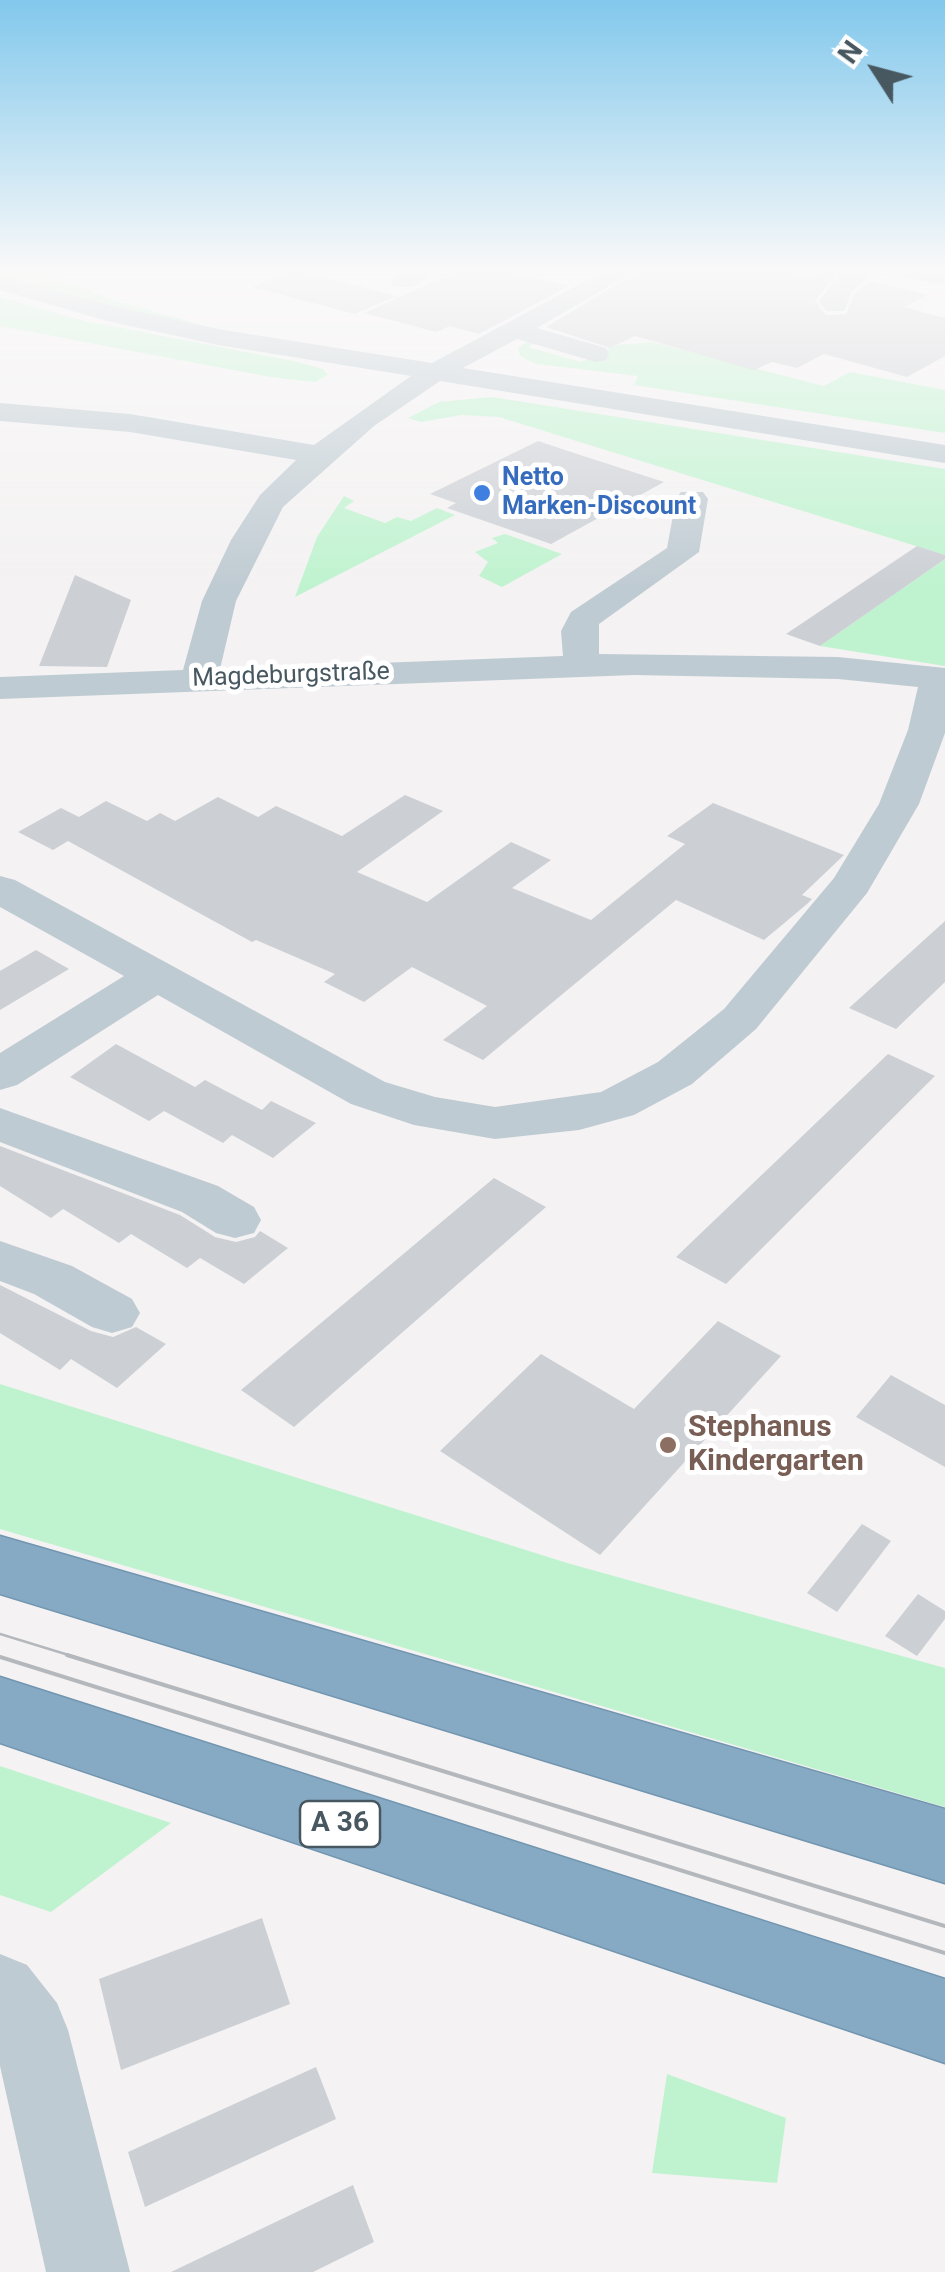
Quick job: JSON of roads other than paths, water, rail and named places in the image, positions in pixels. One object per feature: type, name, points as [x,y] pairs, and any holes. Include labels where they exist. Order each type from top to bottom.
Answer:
[{"type":"highway","points":[[0,1565],[945,1846]]},
{"type":"highway","name":"A 36","points":[[0,1710],[945,2021]]},
{"type":"street","points":[[199,680],[220,601],[247,540],[271,502],[318,455],[431,376]]},
{"type":"street","points":[[490,376],[945,454]]},
{"type":"street","points":[[497,376],[945,443]]},
{"type":"street","points":[[0,412],[130,423],[318,455]]},
{"type":"street","points":[[582,665],[579,631],[583,619],[683,552],[692,499]]},
{"type":"street","name":"Magdeburgstraße","points":[[0,688],[582,665],[779,666],[941,678]]},
{"type":"street","points":[[0,889],[332,1076],[401,1105],[510,1123],[554,1120],[617,1104],[674,1073],[740,1019],[852,884],[898,804],[929,768],[927,730],[941,678]]},
{"type":"street","points":[[0,1074],[156,977]]},
{"type":"street","points":[[0,1124],[200,1199],[236,1220]]},
{"type":"street","points":[[0,1260],[53,1280],[112,1313]]},
{"type":"street","points":[[0,1992],[30,2030],[88,2272]]},
{"type":"tram line","points":[[0,1634],[75,1657]]},
{"type":"tram line","points":[[67,1655],[945,1926]]},
{"type":"tram line","points":[[0,1657],[945,1953]]},
{"type":"place","name":"Netto Marken-Discount","points":[[482,493]]},
{"type":"place","name":"Stephanus Kindergarten","points":[[668,1445]]}]
